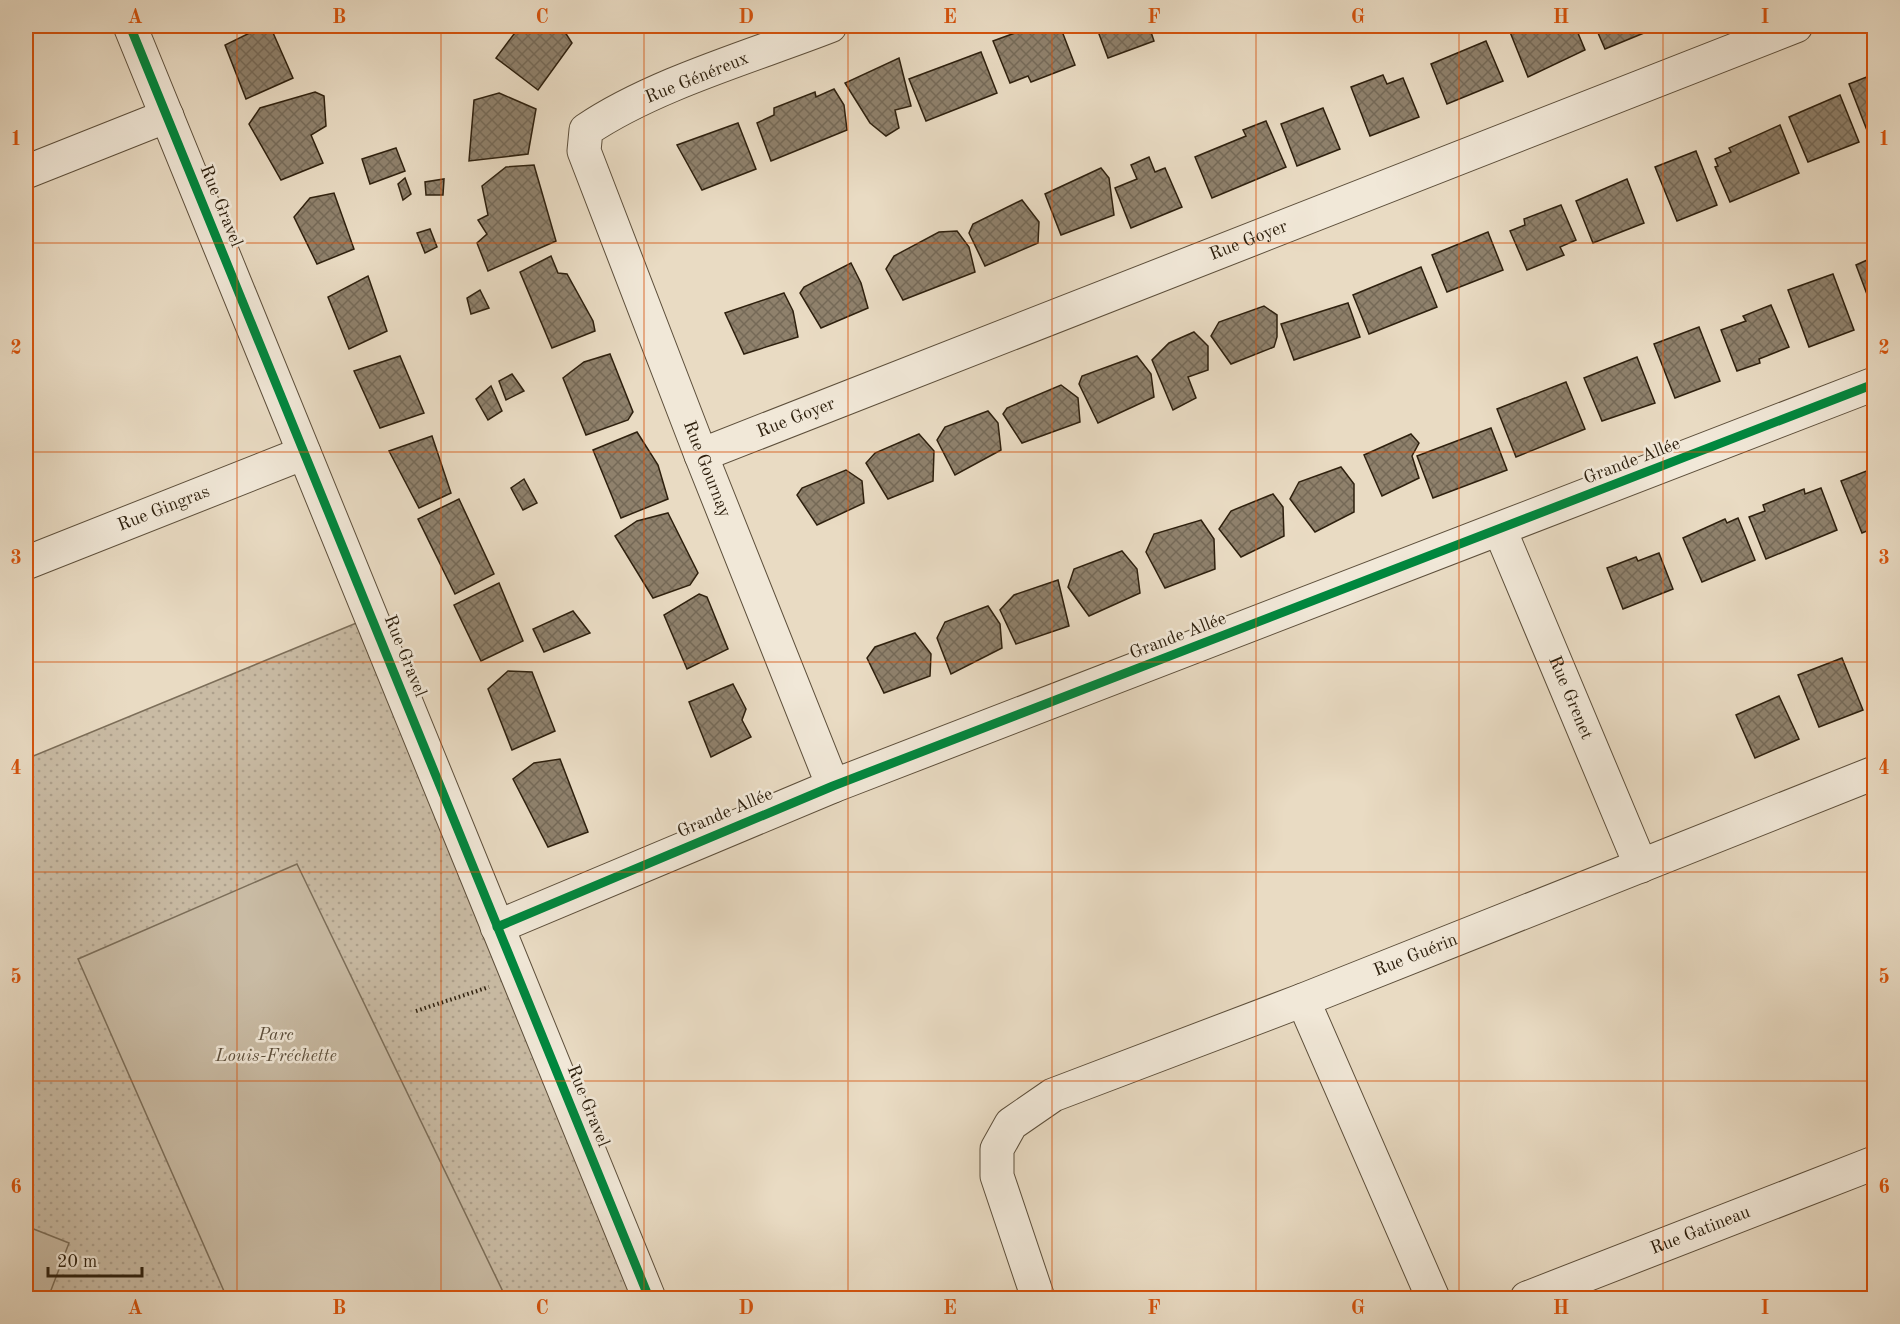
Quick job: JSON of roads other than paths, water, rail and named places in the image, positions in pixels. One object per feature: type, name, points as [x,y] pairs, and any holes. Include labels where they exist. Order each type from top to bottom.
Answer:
[{"type":"street","name":"Rue Gravel","points":[[130,26],[649,1299]]},
{"type":"street","name":"Rue Généreux","points":[[584,151],[586,130],[608,116],[657,92],[830,26]]},
{"type":"street","name":"Rue Goyer","points":[[701,454],[1796,26]]},
{"type":"street","points":[[26,172],[167,116]]},
{"type":"street","name":"Rue Gournay","points":[[584,151],[833,786]]},
{"type":"street","name":"Grande Allée","points":[[497,927],[833,786],[1875,384]]},
{"type":"street","name":"Rue Gingras","points":[[26,563],[304,453]]},
{"type":"street","name":"Rue Grenet","points":[[1500,530],[1641,866]]},
{"type":"street","name":"Rue Guérin","points":[[1031,1297],[997,1176],[997,1149],[1011,1125],[1053,1095],[1303,1000],[1875,773]]},
{"type":"street","points":[[1303,1000],[1433,1299]]},
{"type":"street","name":"Rue Gatineau","points":[[1527,1299],[1875,1163]]},
{"type":"park label","name":"Parc Louis-Fréchette","points":[[276,1045]]}]
